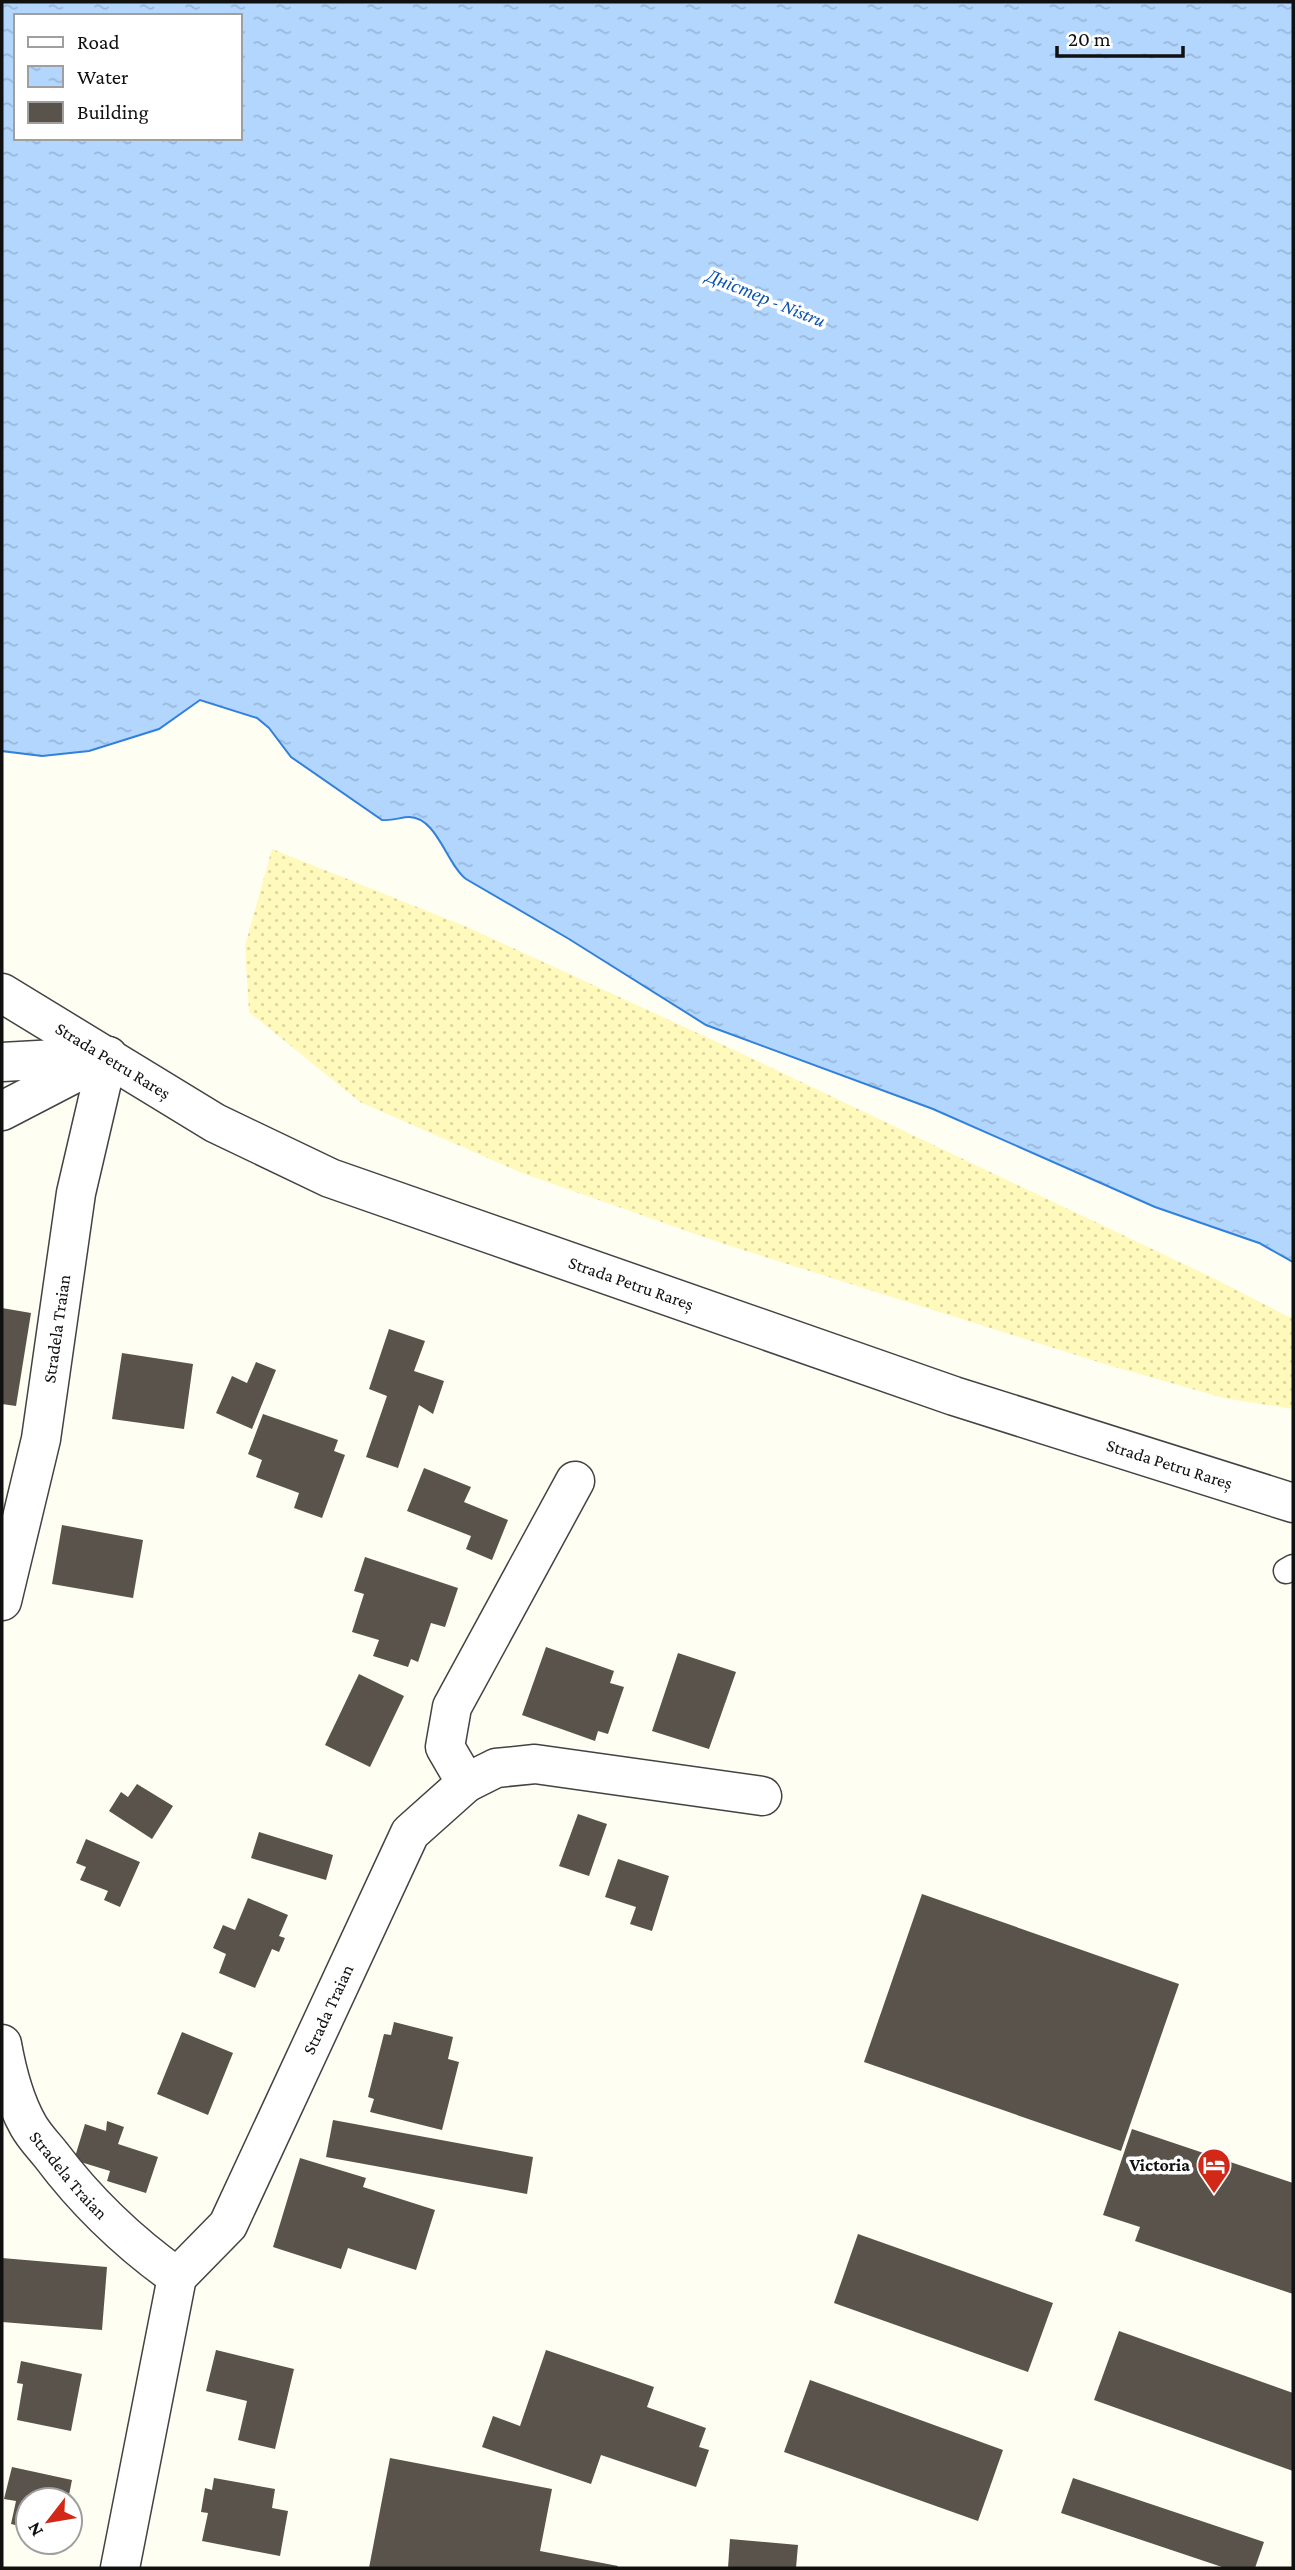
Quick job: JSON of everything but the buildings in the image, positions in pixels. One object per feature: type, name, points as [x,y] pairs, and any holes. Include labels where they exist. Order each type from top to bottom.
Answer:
[{"type":"street","name":"Strada Petru Rareș","points":[[2,993],[215,1123],[330,1178],[954,1396],[1293,1503]]},
{"type":"street","points":[[2,1062],[108,1056]]},
{"type":"street","points":[[2,1111],[108,1056]]},
{"type":"street","name":"Stradela Traian","points":[[2,1601],[41,1439],[76,1193],[108,1056]]},
{"type":"street","points":[[466,1783],[445,1748],[452,1707],[575,1481]]},
{"type":"street","name":"Strada Traian","points":[[177,2277],[228,2225],[410,1833],[466,1783],[496,1768],[535,1764],[762,1796]]},
{"type":"street","name":"Stradela Traian","points":[[2,2044],[8,2077],[28,2126],[74,2186],[113,2226],[137,2248],[177,2277]]},
{"type":"street","points":[[120,2568],[177,2277]]},
{"type":"sand","points":[[272,849],[467,927],[730,1048],[1215,1279],[1293,1319],[1293,1409],[1224,1398],[1108,1365],[724,1244],[522,1173],[360,1102],[249,1012],[245,946]]},
{"type":"water","name":"Дністер - Nistru","points":[[2,2],[1293,2],[1293,1262],[1259,1243],[1155,1207],[933,1109],[706,1025],[569,939],[466,879],[427,825],[419,819],[409,817],[382,820],[291,757],[269,728],[257,718],[200,700],[159,729],[89,751],[42,756],[2,751]]},
{"type":"place","name":"Victoria","points":[[1214,2195]]}]
